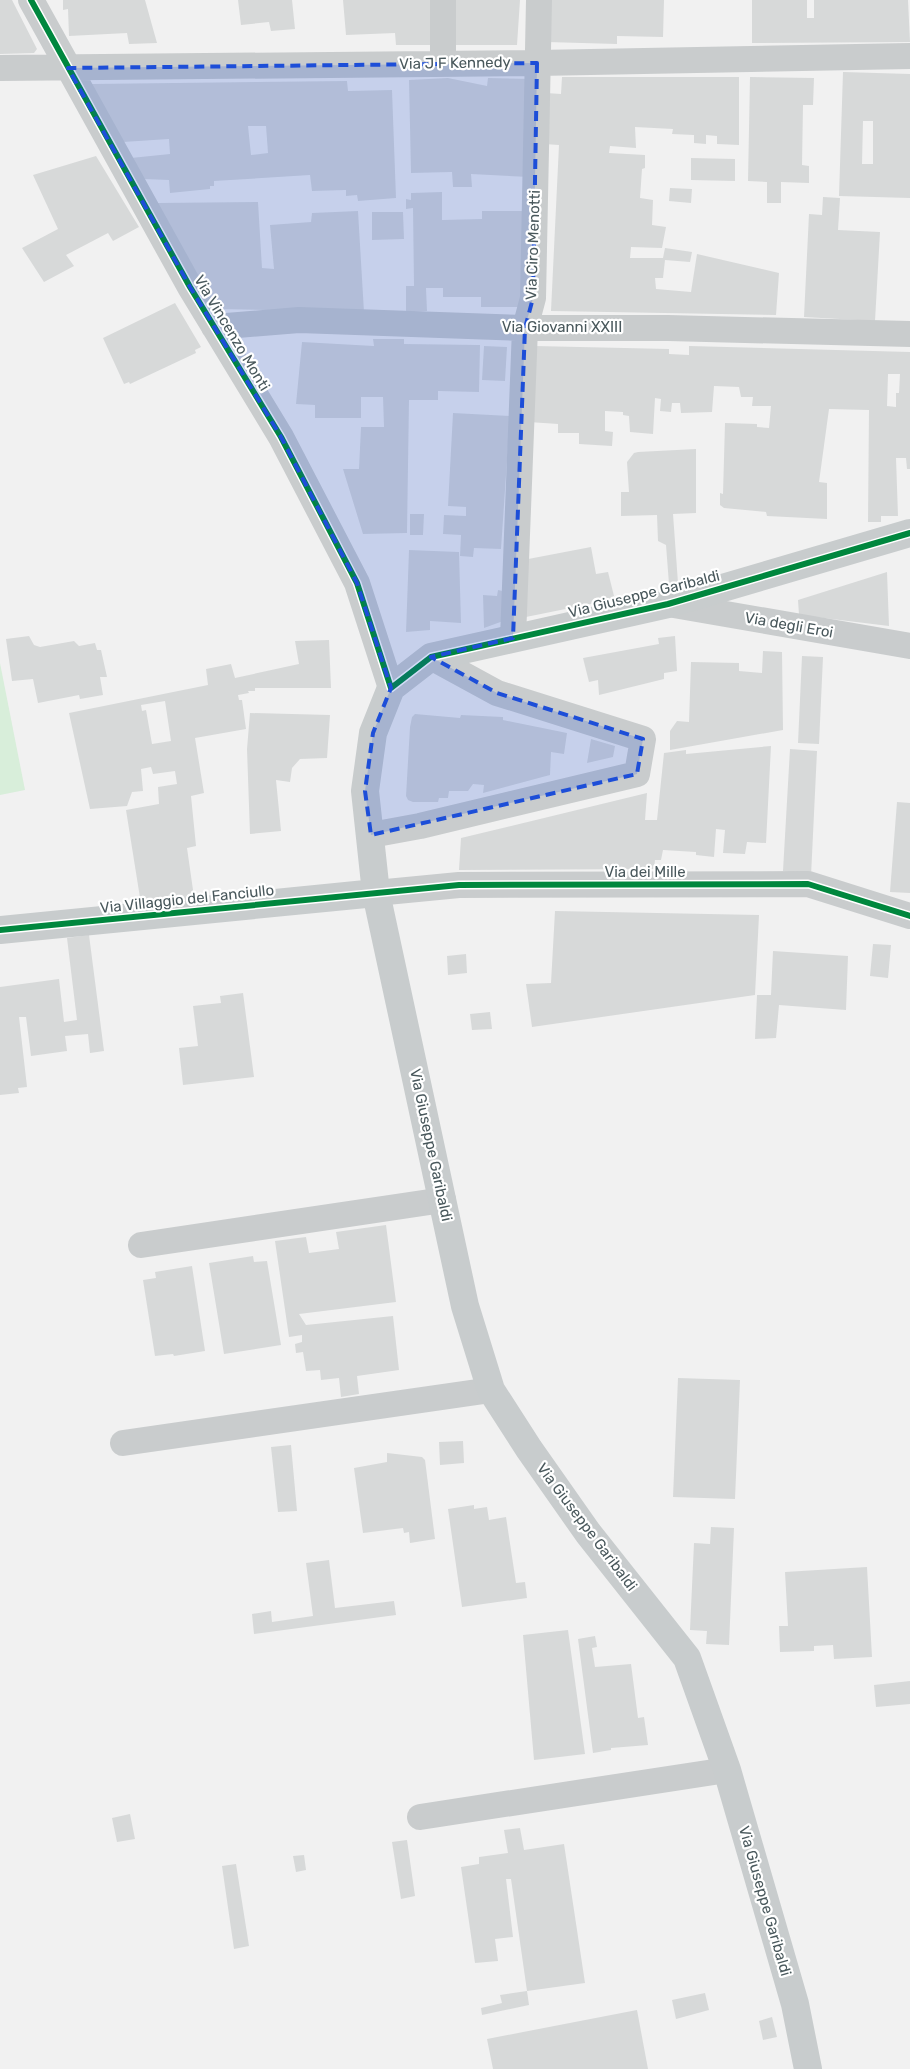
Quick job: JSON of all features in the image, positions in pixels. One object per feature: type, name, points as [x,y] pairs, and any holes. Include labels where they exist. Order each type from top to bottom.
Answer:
[{"type":"main road","name":"Via Giuseppe Garibaldi","points":[[808,2069],[795,2004],[727,1770],[687,1658],[588,1533],[529,1449],[491,1390],[465,1306],[376,893],[365,791],[374,733],[391,688],[430,657],[668,604],[910,533]]},
{"type":"main road","name":"Via Villaggio del Fanciullo","points":[[0,930],[376,893]]},
{"type":"street","name":"Via Vincenzo Monti","points":[[31,0],[190,287],[281,437],[357,583],[391,688]]},
{"type":"street","points":[[443,0],[443,64]]},
{"type":"street","name":"Via Ciro Menotti","points":[[513,638],[525,328],[534,298],[539,0]]},
{"type":"street","name":"Via J F Kennedy","points":[[0,68],[537,63],[910,56]]},
{"type":"street","name":"Via Giovanni XXIII","points":[[214,327],[299,320],[525,328],[668,328],[910,334]]},
{"type":"street","name":"Via degli Eroi","points":[[668,604],[910,646]]},
{"type":"street","points":[[371,835],[420,826],[637,774],[643,740],[496,693],[430,657]]},
{"type":"street","name":"Via dei Mille","points":[[376,893],[459,885],[808,884],[910,916]]},
{"type":"street","points":[[141,1245],[443,1200]]},
{"type":"street","points":[[123,1443],[491,1390]]},
{"type":"street","points":[[420,1817],[727,1770]]},
{"type":"highlighted area","points":[[537,63],[533,298],[525,328],[513,638],[431,657],[497,693],[643,739],[637,774],[371,835],[365,791],[373,733],[391,688],[357,583],[281,437],[190,287],[68,68]]},
{"type":"green space","points":[[0,663],[25,790],[0,795]]},
{"type":"building","points":[[0,0],[12,0],[37,49],[34,53],[0,54]]},
{"type":"building","points":[[63,0],[145,0],[157,43],[129,44],[127,33],[69,36],[68,9],[63,10]]},
{"type":"building","points":[[238,0],[292,0],[295,29],[271,31],[269,22],[241,25]]},
{"type":"building","points":[[343,0],[436,0],[436,45],[396,45],[395,33],[346,35]]},
{"type":"building","points":[[451,0],[520,0],[517,45],[450,45]]},
{"type":"building","points":[[548,0],[664,0],[663,37],[617,36],[617,44],[547,42]]},
{"type":"building","points":[[752,0],[807,0],[807,18],[814,18],[814,0],[908,0],[910,42],[752,43]]},
{"type":"building","points":[[843,72],[910,74],[910,198],[839,196]],"holes":[[[863,121],[873,121],[873,164],[862,164]]]},
{"type":"building","points":[[562,77],[739,77],[739,145],[717,144],[717,136],[706,135],[706,144],[694,143],[694,135],[672,134],[673,129],[635,127],[636,148],[610,146],[609,153],[645,155],[645,168],[642,169],[640,198],[653,200],[652,225],[666,227],[662,248],[631,247],[630,258],[663,258],[665,248],[692,252],[690,262],[665,260],[663,278],[655,278],[656,289],[691,292],[697,254],[779,273],[776,315],[551,311],[559,145],[544,144],[546,93],[561,94]]},
{"type":"building","points":[[750,77],[814,78],[813,105],[803,105],[802,165],[809,166],[809,183],[781,182],[781,203],[767,203],[767,182],[748,181]]},
{"type":"building","points":[[448,78],[487,86],[488,78],[532,79],[529,177],[471,174],[472,187],[453,187],[452,172],[411,173],[409,80]]},
{"type":"building","points":[[347,81],[348,91],[392,90],[396,198],[358,201],[357,195],[346,196],[346,190],[312,191],[310,175],[214,181],[214,186],[210,186],[210,189],[170,193],[169,180],[143,179],[131,158],[170,154],[169,139],[123,142],[91,84]],"holes":[[[248,126],[266,126],[268,153],[251,155]]]},
{"type":"building","points":[[96,156],[139,227],[113,241],[108,233],[66,255],[74,266],[44,282],[22,248],[58,229],[33,175]]},
{"type":"building","points":[[691,158],[735,159],[735,181],[691,180]]},
{"type":"building","points":[[670,188],[692,189],[691,203],[669,201]]},
{"type":"building","points":[[442,192],[442,220],[482,219],[482,211],[523,211],[524,307],[481,307],[481,297],[443,297],[443,288],[426,288],[427,311],[406,312],[406,286],[414,286],[413,208],[406,209],[406,199],[411,200],[411,193]]},
{"type":"building","points":[[823,197],[840,198],[838,230],[880,232],[875,321],[804,317],[809,214],[822,215]]},
{"type":"building","points":[[258,202],[262,268],[274,269],[270,225],[311,222],[312,213],[358,211],[364,312],[217,309],[156,203]]},
{"type":"building","points":[[372,212],[403,212],[404,239],[372,240]]},
{"type":"building","points":[[175,303],[201,347],[195,350],[196,353],[130,384],[129,382],[124,384],[103,338]]},
{"type":"building","points":[[373,339],[404,339],[404,344],[480,345],[479,392],[438,391],[438,400],[409,400],[407,533],[363,534],[343,469],[359,469],[361,427],[384,427],[383,397],[361,397],[361,418],[315,418],[315,405],[296,404],[302,342],[374,346]]},
{"type":"building","points":[[484,346],[507,347],[505,381],[482,380]]},
{"type":"building","points":[[535,346],[669,349],[669,354],[689,355],[689,346],[910,352],[910,469],[907,469],[906,458],[896,458],[898,516],[881,516],[881,522],[868,522],[869,410],[829,409],[819,482],[827,483],[827,519],[767,516],[766,512],[724,508],[720,505],[720,493],[723,494],[725,423],[757,424],[757,427],[769,428],[771,406],[752,406],[753,397],[741,397],[739,387],[714,386],[712,412],[681,413],[680,403],[672,403],[671,412],[660,411],[661,399],[655,398],[653,434],[630,432],[629,416],[623,415],[623,412],[605,411],[605,431],[613,432],[612,446],[579,444],[579,433],[558,433],[558,424],[529,422]],"holes":[[[888,374],[900,374],[899,393],[896,393],[896,407],[887,406]]]},
{"type":"building","points":[[453,413],[510,416],[501,549],[474,548],[473,557],[460,556],[461,535],[443,534],[444,515],[466,516],[466,507],[448,506]]},
{"type":"building","points":[[696,449],[696,513],[673,514],[678,583],[669,584],[666,545],[658,541],[657,515],[621,516],[621,492],[629,492],[627,462],[634,453],[638,452]]},
{"type":"building","points":[[410,514],[424,514],[423,535],[410,535]]},
{"type":"building","points":[[591,547],[596,574],[608,572],[614,596],[610,600],[521,618],[523,560]]},
{"type":"building","points":[[409,550],[459,552],[461,623],[430,621],[430,630],[406,632]]},
{"type":"building","points":[[887,572],[889,626],[799,615],[798,600]]},
{"type":"building","points":[[498,590],[507,592],[506,620],[484,628],[483,595],[497,596]]},
{"type":"building","points":[[29,636],[34,645],[40,647],[74,641],[79,646],[95,643],[97,650],[101,650],[107,677],[100,677],[103,695],[80,699],[79,695],[38,703],[33,679],[12,681],[6,639]]},
{"type":"building","points":[[675,636],[677,671],[664,673],[664,679],[599,695],[598,680],[589,682],[583,658],[659,644],[658,638]]},
{"type":"building","points":[[329,640],[331,688],[255,688],[255,691],[248,691],[249,693],[238,695],[239,700],[242,700],[246,729],[195,738],[204,793],[191,796],[196,846],[187,848],[194,897],[141,904],[126,810],[159,804],[158,787],[177,784],[175,771],[153,774],[151,767],[141,769],[143,791],[132,792],[127,806],[90,809],[69,713],[208,685],[206,669],[231,664],[235,678],[299,664],[295,641]],"holes":[[[165,701],[171,741],[152,744],[146,710],[142,711],[141,705]]]},
{"type":"building","points":[[763,651],[782,652],[783,730],[670,750],[670,731],[677,721],[689,722],[691,662],[739,663],[739,671],[762,673]]},
{"type":"building","points":[[802,656],[823,657],[819,744],[798,743]]},
{"type":"building","points":[[250,713],[330,715],[327,758],[300,759],[292,768],[290,782],[276,780],[281,831],[250,834],[247,749]]},
{"type":"building","points":[[415,714],[460,718],[461,715],[503,717],[503,720],[567,733],[564,754],[551,752],[550,775],[483,793],[484,785],[473,784],[468,791],[449,791],[448,798],[439,798],[438,802],[413,802],[408,800],[406,796],[410,727],[412,717]]},
{"type":"building","points":[[591,739],[615,746],[613,757],[587,763]]},
{"type":"building","points":[[771,746],[766,843],[747,842],[745,854],[723,853],[725,830],[716,829],[714,857],[696,855],[696,852],[663,850],[661,860],[655,860],[654,869],[459,870],[461,838],[647,793],[645,820],[657,820],[664,753],[686,750],[686,754]]},
{"type":"building","points":[[790,749],[817,751],[811,876],[783,871]]},
{"type":"building","points":[[897,802],[910,803],[910,893],[890,892]]},
{"type":"building","points":[[555,911],[759,915],[755,995],[532,1027],[526,984],[551,983]]},
{"type":"building","points":[[89,935],[104,1051],[90,1053],[88,1034],[65,1036],[67,1051],[31,1056],[26,1017],[19,1017],[27,1087],[18,1088],[19,1093],[0,1095],[0,987],[59,979],[64,1022],[77,1020],[67,938]]},
{"type":"building","points":[[873,944],[891,945],[888,978],[870,976]]},
{"type":"building","points":[[773,951],[848,956],[846,1010],[779,1005],[776,1038],[755,1039],[757,995],[771,995]]},
{"type":"building","points":[[466,954],[467,973],[448,975],[447,956]]},
{"type":"building","points":[[243,993],[254,1077],[183,1085],[179,1048],[198,1046],[193,1006],[221,1003],[220,996]]},
{"type":"building","points":[[490,1012],[492,1029],[472,1030],[470,1014]]},
{"type":"building","points":[[386,1225],[396,1302],[299,1314],[306,1325],[393,1316],[399,1370],[357,1376],[359,1394],[341,1397],[339,1378],[321,1380],[320,1370],[306,1371],[303,1352],[296,1353],[295,1344],[302,1342],[302,1335],[289,1337],[275,1241],[306,1237],[309,1253],[339,1249],[336,1232]]},
{"type":"building","points":[[253,1256],[254,1262],[267,1261],[281,1345],[224,1354],[209,1263]]},
{"type":"building","points":[[192,1266],[205,1351],[174,1356],[173,1354],[155,1356],[143,1280],[156,1278],[155,1272]]},
{"type":"building","points":[[678,1378],[740,1380],[735,1499],[673,1497]]},
{"type":"building","points":[[463,1441],[464,1463],[440,1465],[439,1442]]},
{"type":"building","points":[[291,1445],[297,1511],[278,1512],[271,1447]]},
{"type":"building","points":[[387,1453],[422,1457],[425,1460],[435,1539],[410,1543],[409,1532],[404,1533],[403,1528],[363,1533],[354,1468],[387,1462]]},
{"type":"building","points":[[474,1505],[474,1509],[487,1507],[489,1520],[506,1517],[516,1583],[525,1582],[527,1598],[462,1607],[448,1509]]},
{"type":"building","points":[[711,1527],[734,1528],[729,1645],[706,1644],[707,1631],[690,1630],[694,1543],[710,1544]]},
{"type":"building","points":[[329,1560],[335,1608],[394,1601],[396,1615],[254,1634],[252,1614],[271,1611],[272,1622],[313,1616],[306,1563]]},
{"type":"building","points":[[867,1567],[872,1657],[834,1659],[833,1645],[814,1646],[814,1651],[780,1652],[779,1626],[788,1626],[785,1572]]},
{"type":"building","points":[[568,1630],[585,1754],[534,1760],[523,1635]]},
{"type":"building","points":[[595,1636],[597,1647],[592,1648],[595,1667],[631,1664],[638,1718],[644,1717],[648,1745],[611,1748],[611,1750],[593,1753],[578,1639]]},
{"type":"building","points":[[910,1681],[910,1704],[876,1707],[874,1685]]},
{"type":"building","points":[[130,1814],[135,1839],[117,1842],[112,1818]]},
{"type":"building","points":[[520,1828],[524,1850],[564,1844],[585,1983],[527,1991],[511,1879],[506,1879],[513,1937],[495,1939],[498,1961],[475,1963],[461,1867],[479,1864],[479,1857],[508,1853],[504,1830]]},
{"type":"building","points":[[407,1840],[415,1896],[401,1899],[392,1842]]},
{"type":"building","points":[[304,1855],[306,1870],[296,1872],[293,1856]]},
{"type":"building","points":[[236,1864],[249,1946],[234,1949],[222,1866]]},
{"type":"building","points":[[527,1991],[529,2005],[482,2015],[481,2008],[502,2003],[500,1995]]},
{"type":"building","points":[[705,1993],[709,2010],[676,2019],[672,2000]]},
{"type":"building","points":[[637,2010],[648,2069],[493,2069],[487,2039]]},
{"type":"building","points":[[772,2017],[777,2037],[763,2040],[759,2021]]},
{"type":"cycle path","points":[[31,0],[190,287],[281,437],[357,583],[391,688],[431,657],[668,604],[910,533]]},
{"type":"cycle path","points":[[0,930],[459,885],[808,884],[910,916]]}]
